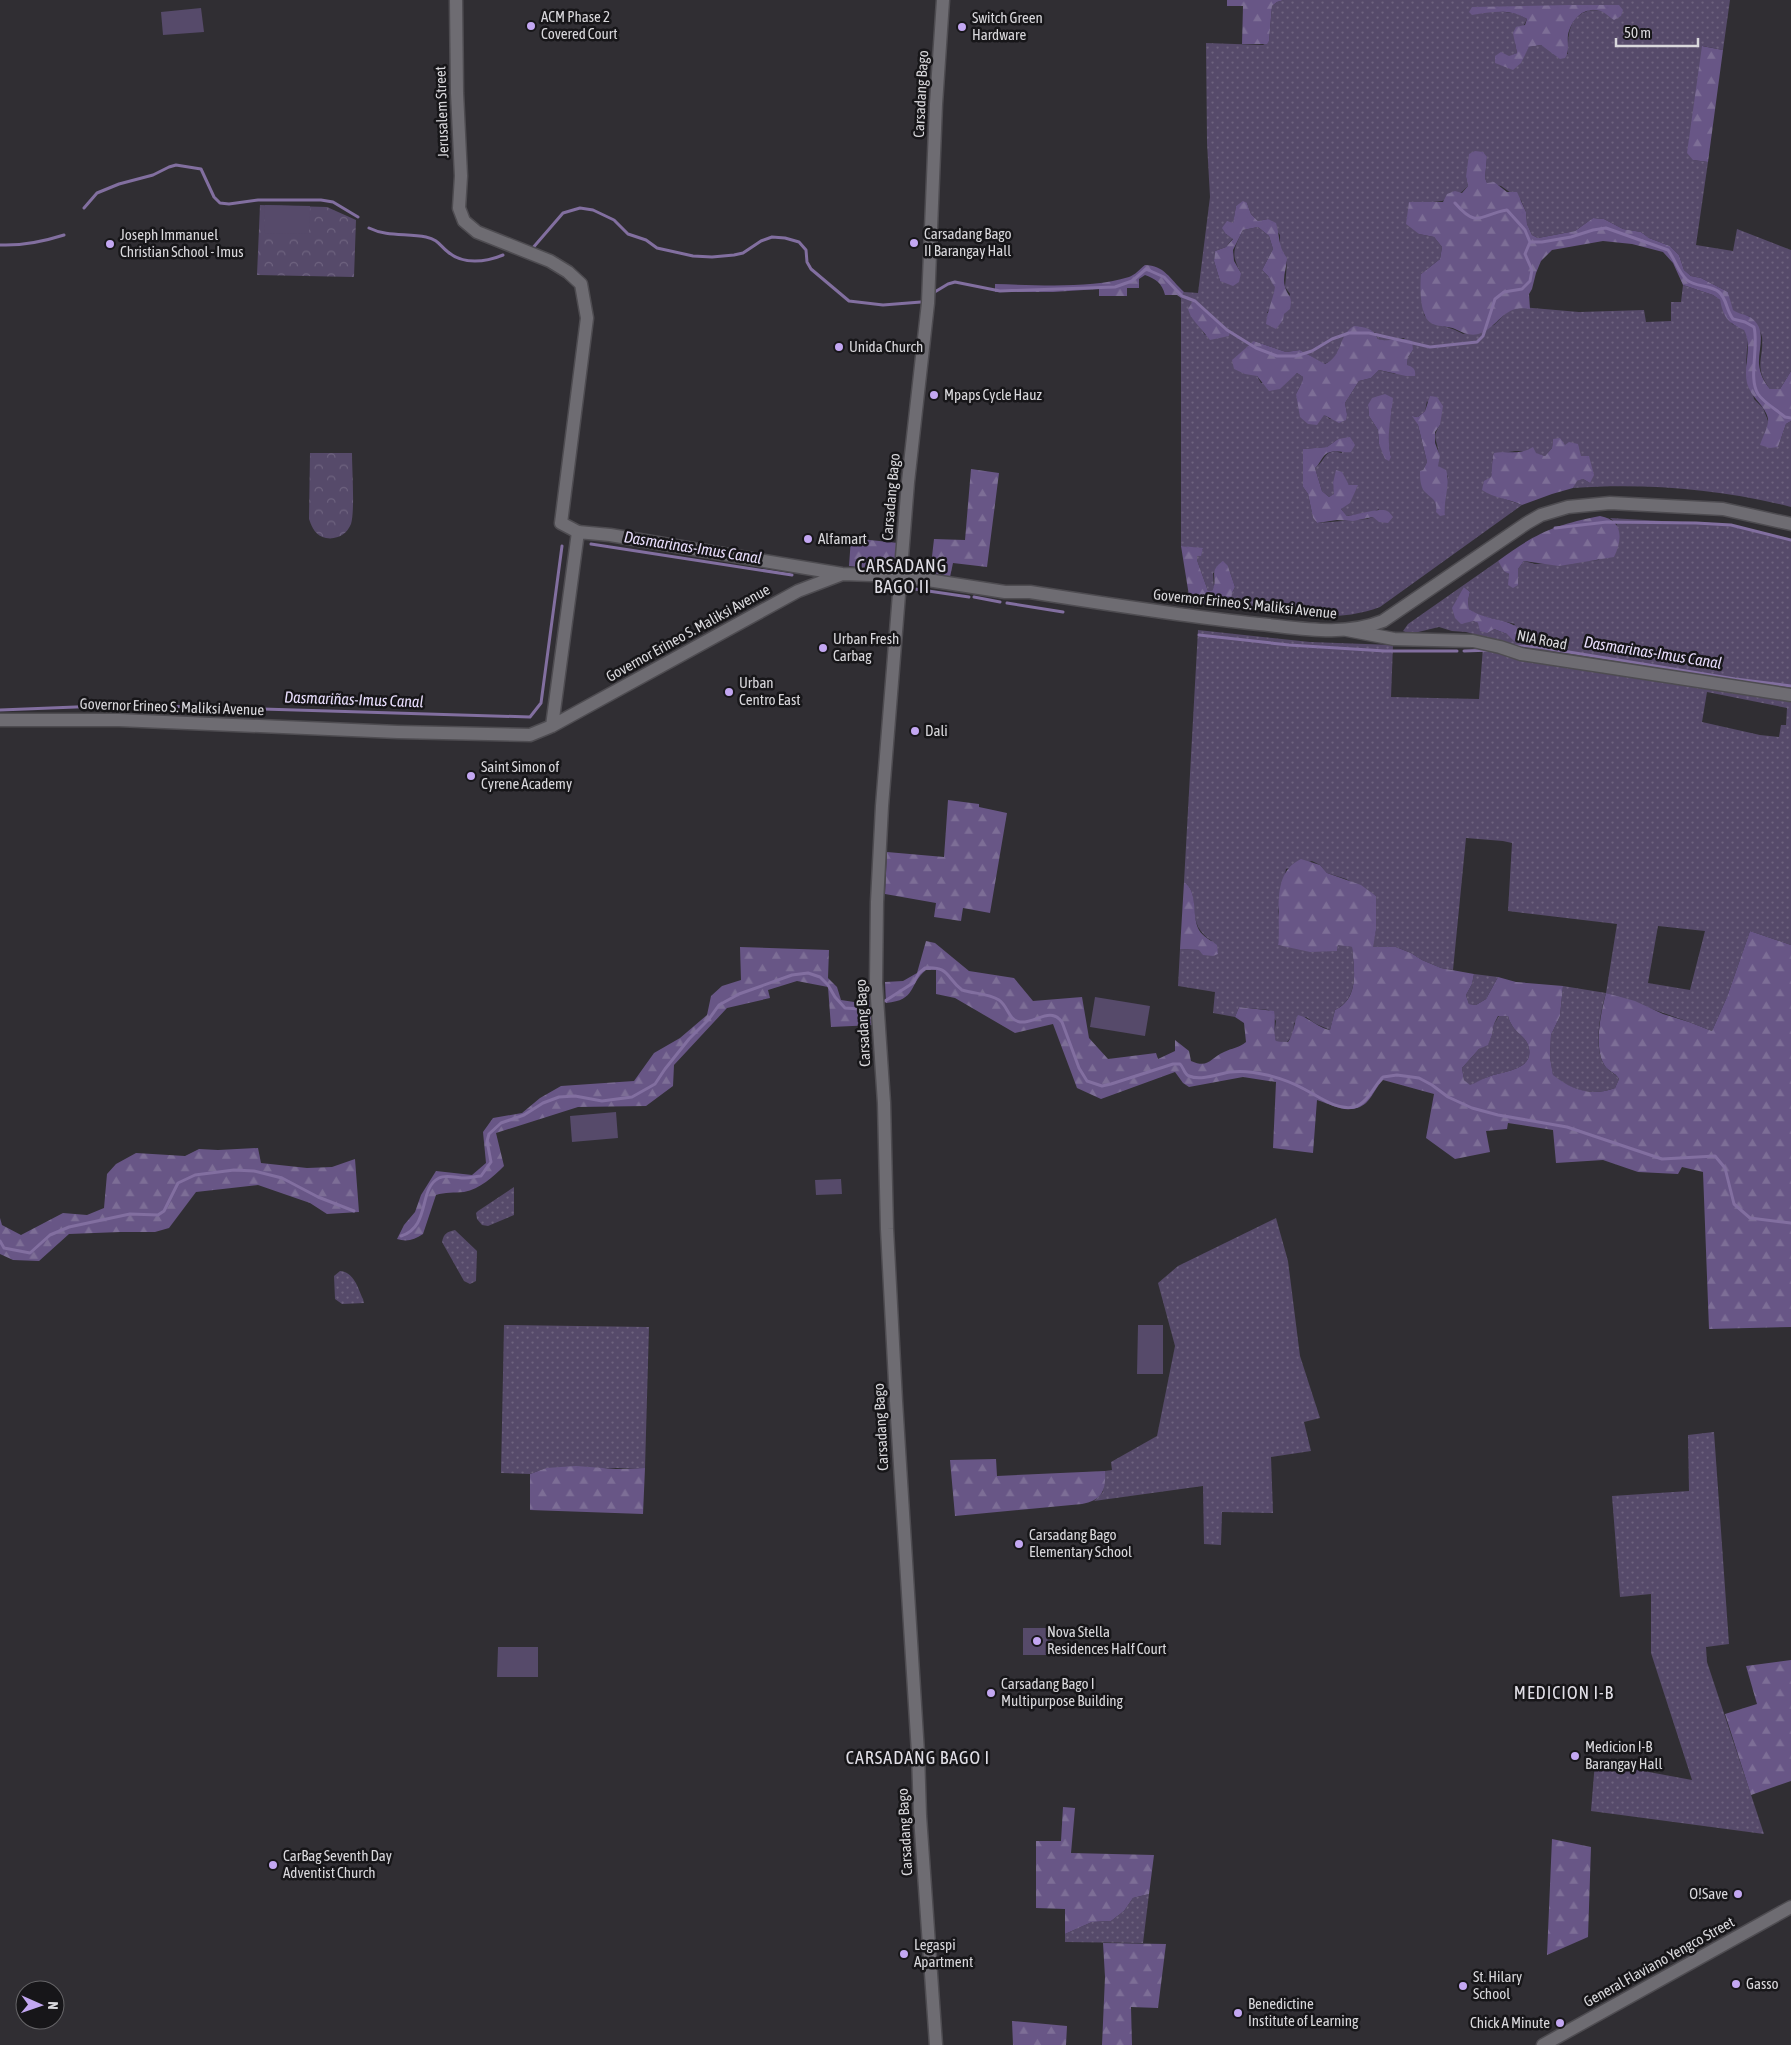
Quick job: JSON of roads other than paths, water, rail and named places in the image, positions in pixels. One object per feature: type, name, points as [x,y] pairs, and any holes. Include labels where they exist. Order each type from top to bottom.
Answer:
[{"type":"street","name":"Jerusalem Street","points":[[456,0],[456,93],[461,176],[459,208],[464,221],[477,232],[550,261],[568,272],[581,284],[586,318],[561,523],[578,532]]},
{"type":"street","name":"Carsadang Bago","points":[[936,2045],[920,1816],[918,1753],[896,1401],[887,1229],[884,1104],[876,983],[876,902],[908,482],[928,304],[937,85],[943,0]]},
{"type":"street","name":"Governor Erineo S. Maliksi Avenue","points":[[578,532],[610,535],[797,568],[842,574],[902,576],[1005,592],[1030,592],[1181,615],[1297,628],[1348,630],[1371,626],[1383,621],[1527,523],[1568,507],[1610,503],[1716,508],[1791,524]]},
{"type":"street","points":[[552,726],[578,532]]},
{"type":"street","points":[[797,568],[802,579],[798,591]]},
{"type":"street","name":"Governor Erineo S. Maliksi Avenue","points":[[0,720],[119,720],[398,732],[530,735],[552,726],[798,591],[842,574]]},
{"type":"street","name":"NIA Road","points":[[1348,630],[1394,639],[1450,639],[1481,642],[1500,646],[1521,654],[1791,695]]},
{"type":"street","name":"General Flaviano Yengco Street","points":[[1543,2045],[1791,1907]]},
{"type":"waterway","points":[[84,208],[97,193],[119,184],[153,175],[176,165],[201,169],[214,197],[220,203],[229,204],[258,200],[321,200],[333,202],[358,217]]},
{"type":"waterway","points":[[1455,203],[1469,216],[1475,218],[1507,210],[1525,230],[1530,242]]},
{"type":"waterway","points":[[531,250],[563,213],[580,208],[593,210],[614,220],[628,234],[646,240],[657,248],[693,256],[734,255],[743,253],[761,241],[772,237],[785,238],[799,242],[806,250],[807,262],[811,269],[849,301],[883,305],[921,302]]},
{"type":"waterway","points":[[369,228],[383,233],[430,238],[454,256],[468,261],[482,261],[503,255]]},
{"type":"waterway","points":[[933,293],[955,282],[1000,291],[1115,287],[1132,281],[1146,269],[1164,277],[1182,296],[1195,301],[1227,330],[1256,348],[1277,356],[1296,356],[1312,351],[1332,339],[1349,333],[1369,333],[1430,347],[1477,342],[1483,336],[1495,299],[1504,292],[1522,289],[1530,281],[1532,270],[1525,254],[1530,242],[1571,237],[1606,228],[1668,250],[1687,280],[1719,292],[1724,298],[1733,319],[1754,327],[1755,387],[1758,394],[1767,403],[1785,417],[1791,418]]},
{"type":"waterway","points":[[0,245],[32,243],[64,235]]},
{"type":"waterway","points":[[1555,528],[1607,522],[1696,523],[1731,525],[1791,540]]},
{"type":"waterway","name":"Dasmarinas-Imus Canal","points":[[591,544],[792,575]]},
{"type":"waterway","name":"Dasmariñas-Imus Canal","points":[[0,710],[126,705],[530,717],[541,703],[562,546]]},
{"type":"waterway","name":"Dasmarinas-Imus Canal","points":[[908,588],[969,597]]},
{"type":"waterway","name":"Dasmarinas-Imus Canal","points":[[974,597],[1000,602]]},
{"type":"waterway","name":"Dasmarinas-Imus Canal","points":[[1007,603],[1063,612]]},
{"type":"waterway","name":"Dasmarinas-Imus Canal","points":[[1199,635],[1289,645],[1385,651],[1457,651]]},
{"type":"waterway","name":"Dasmarinas-Imus Canal","points":[[1515,646],[1538,647],[1735,679],[1791,686]]},
{"type":"waterway","name":"Dasmarinas-Imus Canal","points":[[1464,651],[1492,650]]},
{"type":"waterway","points":[[885,1001],[913,983],[919,973],[925,968],[939,969],[947,974],[962,990],[990,996],[999,1000],[1010,1016],[1016,1021],[1026,1022],[1047,1015],[1057,1017],[1062,1022],[1079,1068],[1087,1081],[1102,1086],[1173,1064],[1180,1064],[1186,1074],[1194,1077],[1239,1071],[1268,1075],[1296,1085],[1334,1105],[1348,1108],[1363,1102],[1383,1077],[1397,1075],[1419,1078],[1448,1097],[1472,1108],[1498,1115],[1567,1127],[1662,1159],[1715,1156],[1725,1168],[1734,1204],[1750,1218],[1791,1223]]},
{"type":"waterway","points":[[401,1236],[417,1225],[428,1190],[439,1178],[445,1176],[465,1178],[481,1176],[491,1162],[487,1141],[489,1134],[501,1123],[524,1115],[543,1103],[559,1097],[575,1096],[602,1101],[632,1097],[655,1084],[689,1039],[709,1019],[719,1005],[739,994],[792,975],[808,973],[820,977],[845,1008],[860,1009],[873,1005]]},
{"type":"waterway","points":[[0,1241],[4,1248],[30,1253],[50,1235],[69,1227],[130,1214],[158,1215],[164,1211],[178,1183],[195,1175],[234,1170],[254,1171],[282,1178],[318,1197],[354,1211]]},
{"type":"place","name":"ACM Phase 2 Covered Court","points":[[531,26]]},
{"type":"place","name":"Switch Green Hardware","points":[[962,27]]},
{"type":"place","name":"Carsadang Bago II Barangay Hall","points":[[914,243]]},
{"type":"place","name":"Joseph Immanuel Christian School - Imus","points":[[110,244]]},
{"type":"place","name":"Unida Church","points":[[839,347]]},
{"type":"place","name":"Mpaps Cycle Hauz","points":[[934,395]]},
{"type":"place","name":"Alfamart","points":[[808,539]]},
{"type":"place","name":"Urban Fresh Carbag","points":[[823,648]]},
{"type":"place","name":"Urban Centro East","points":[[729,692]]},
{"type":"place","name":"Dali","points":[[915,731]]},
{"type":"place","name":"Saint Simon of Cyrene Academy","points":[[471,776]]},
{"type":"place","name":"Carsadang Bago Elementary School","points":[[1019,1544]]},
{"type":"place","name":"Nova Stella Residences Half Court","points":[[1037,1641]]},
{"type":"place","name":"Carsadang Bago I Multipurpose Building","points":[[991,1693]]},
{"type":"place","name":"Medicion I-B Barangay Hall","points":[[1575,1756]]},
{"type":"place","name":"CarBag Seventh Day Adventist Church","points":[[273,1865]]},
{"type":"place","name":"O!Save","points":[[1738,1894]]},
{"type":"place","name":"Legaspi Apartment","points":[[904,1954]]},
{"type":"place","name":"Gasso","points":[[1736,1984]]},
{"type":"place","name":"St. Hilary School","points":[[1463,1986]]},
{"type":"place","name":"Benedictine Institute of Learning","points":[[1238,2013]]},
{"type":"place","name":"Chick A Minute","points":[[1560,2023]]},
{"type":"district","name":"CARSADANG BAGO II","points":[[902,576]]},
{"type":"district","name":"MEDICION I-B","points":[[1564,1693]]},
{"type":"district","name":"CARSADANG BAGO I","points":[[918,1758]]}]
